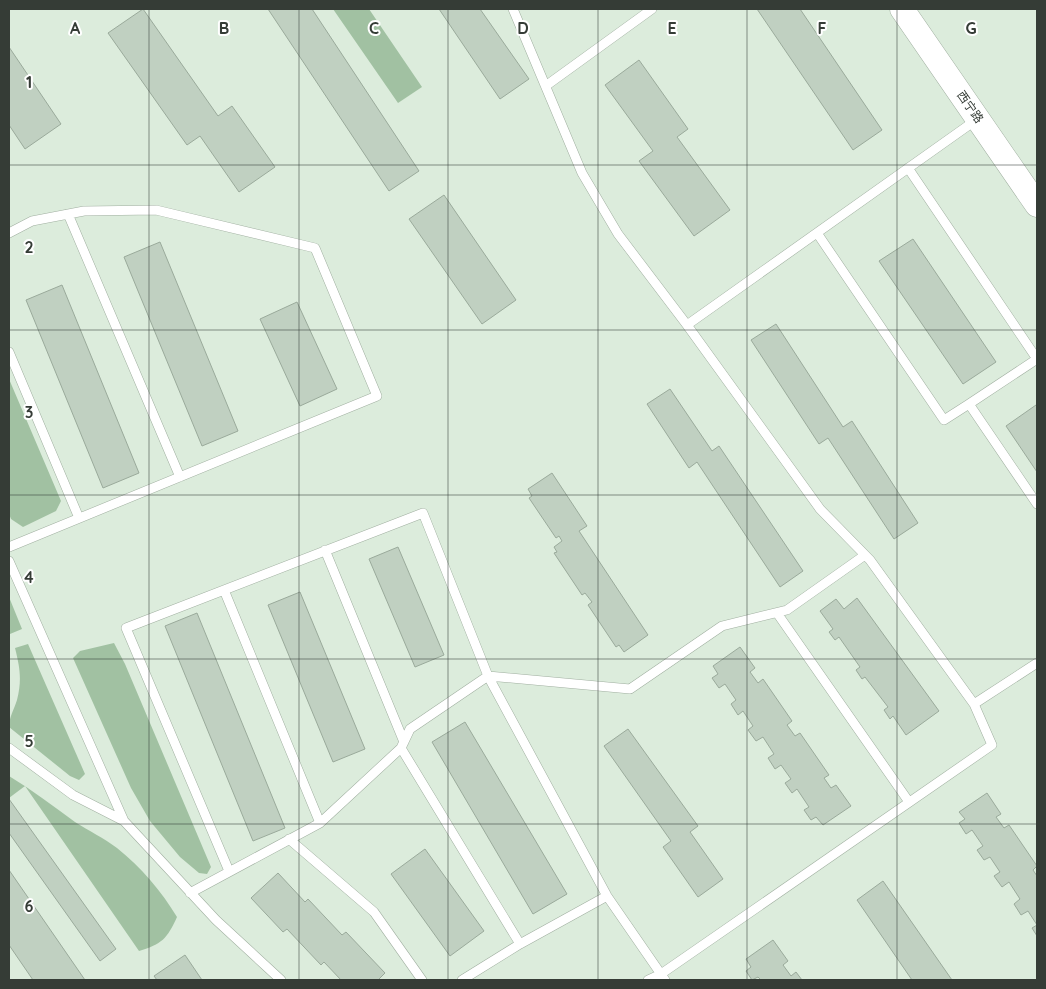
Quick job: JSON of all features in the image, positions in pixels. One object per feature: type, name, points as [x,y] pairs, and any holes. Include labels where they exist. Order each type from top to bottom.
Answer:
[{"type":"street","name":"西宁路","points":[[902,9],[1037,205]]},
{"type":"lane","points":[[513,9],[582,173],[618,234],[687,325],[820,508],[870,560],[974,704],[992,745],[663,977],[648,980]]},
{"type":"lane","points":[[547,86],[652,9]]},
{"type":"lane","points":[[687,325],[978,119]]},
{"type":"lane","points":[[817,233],[944,420],[1037,360],[908,168]]},
{"type":"lane","points":[[9,234],[32,221],[84,211],[156,210],[315,248],[378,396],[9,547]]},
{"type":"lane","points":[[68,214],[180,477]]},
{"type":"lane","points":[[9,352],[79,518]]},
{"type":"lane","points":[[969,404],[1037,504]]},
{"type":"lane","points":[[229,871],[126,628],[423,512],[488,676],[607,896],[663,977]]},
{"type":"lane","points":[[325,550],[402,745],[520,944]]},
{"type":"lane","points":[[190,893],[320,822],[402,745],[410,729],[488,676],[630,689],[722,626],[787,610],[865,555]]},
{"type":"lane","points":[[9,562],[124,821],[216,920],[281,980]]},
{"type":"lane","points":[[224,590],[320,822]]},
{"type":"lane","points":[[778,613],[909,802]]},
{"type":"lane","points":[[974,704],[1037,663]]},
{"type":"lane","points":[[9,748],[73,796],[124,821]]},
{"type":"lane","points":[[289,839],[374,912],[422,980]]},
{"type":"lane","points":[[462,980],[520,944],[607,896]]},
{"type":"green space","points":[[333,9],[369,9],[422,87],[398,103]]},
{"type":"green space","points":[[9,379],[61,501],[56,511],[23,527],[11,519],[9,514]]},
{"type":"green space","points":[[9,597],[22,629],[10,634],[9,632]]},
{"type":"green space","points":[[114,643],[125,664],[211,867],[207,874],[199,873],[180,857],[150,821],[131,788],[73,658],[80,651]]},
{"type":"green space","points":[[28,644],[85,774],[79,780],[70,776],[9,727],[20,686],[15,648]]},
{"type":"green space","points":[[9,776],[25,786],[9,798]]},
{"type":"green space","points":[[25,786],[75,822],[117,848],[150,880],[165,898],[177,917],[163,940],[139,951]]},
{"type":"building","points":[[143,9],[218,116],[232,106],[275,167],[239,192],[200,136],[187,145],[108,33]]},
{"type":"building","points":[[268,9],[312,9],[419,171],[389,191]]},
{"type":"building","points":[[439,9],[480,9],[529,79],[500,99]]},
{"type":"building","points":[[757,9],[800,9],[882,130],[853,150]]},
{"type":"building","points":[[9,47],[61,124],[25,149],[9,125]]},
{"type":"building","points":[[639,60],[688,129],[677,137],[730,210],[694,236],[639,161],[653,151],[605,85]]},
{"type":"building","points":[[444,195],[516,300],[482,324],[409,219]]},
{"type":"building","points":[[913,239],[996,362],[963,384],[879,261]]},
{"type":"building","points":[[160,242],[238,431],[202,446],[124,257]]},
{"type":"building","points":[[62,285],[139,473],[103,488],[26,300]]},
{"type":"building","points":[[297,302],[337,389],[300,406],[260,319]]},
{"type":"building","points":[[776,324],[843,427],[852,421],[918,523],[894,539],[828,438],[819,444],[751,340]]},
{"type":"building","points":[[670,389],[712,451],[719,446],[803,571],[780,587],[697,462],[689,468],[647,404]]},
{"type":"building","points":[[1036,405],[1037,407],[1037,472],[1006,426]]},
{"type":"building","points":[[552,473],[587,526],[579,531],[648,635],[624,652],[619,645],[616,647],[588,605],[592,602],[585,593],[582,595],[554,553],[557,552],[554,547],[562,541],[559,536],[556,538],[529,498],[532,496],[528,489]]},
{"type":"building","points":[[398,547],[444,655],[415,667],[369,559]]},
{"type":"building","points":[[300,592],[365,749],[333,762],[268,605]]},
{"type":"building","points":[[857,598],[939,711],[906,735],[893,716],[890,719],[884,710],[888,707],[865,677],[862,679],[856,670],[860,667],[839,637],[835,640],[829,632],[833,629],[820,611],[836,599],[844,609]]},
{"type":"building","points":[[197,613],[285,828],[253,841],[165,626]]},
{"type":"building","points":[[740,647],[755,668],[750,672],[758,683],[763,679],[792,721],[787,725],[795,736],[800,733],[829,775],[824,778],[831,788],[836,785],[851,806],[823,825],[816,817],[811,820],[804,810],[809,807],[797,789],[792,793],[785,783],[791,779],[781,765],[775,769],[768,758],[774,754],[763,737],[756,741],[748,730],[753,726],[743,711],[738,715],[731,704],[736,700],[725,684],[719,688],[712,678],[718,674],[713,666]]},
{"type":"building","points":[[465,722],[567,894],[533,914],[432,742]]},
{"type":"building","points":[[628,729],[698,826],[690,832],[723,879],[698,897],[663,847],[671,841],[604,746]]},
{"type":"building","points":[[987,793],[1001,814],[996,817],[1004,828],[1009,825],[1037,866],[1033,870],[1037,876],[1037,925],[1028,911],[1021,915],[1014,904],[1020,899],[1009,882],[1002,887],[994,876],[1000,872],[990,857],[984,860],[977,850],[983,846],[972,830],[966,834],[959,823],[965,819],[959,812]]},
{"type":"building","points":[[9,799],[116,949],[100,961],[9,833]]},
{"type":"building","points":[[425,849],[484,931],[450,956],[391,874]]},
{"type":"building","points":[[9,870],[85,980],[33,980],[9,945]]},
{"type":"building","points":[[278,873],[305,902],[308,899],[342,935],[346,932],[385,973],[378,980],[341,980],[324,962],[321,965],[287,929],[283,932],[251,898]]},
{"type":"building","points":[[883,881],[952,980],[912,980],[857,900]]},
{"type":"building","points":[[1037,925],[1037,936],[1032,928]]},
{"type":"building","points":[[773,940],[788,961],[783,965],[791,976],[796,972],[802,980],[761,980],[758,977],[752,980],[746,971],[751,967],[746,959]]},
{"type":"building","points":[[185,955],[202,980],[157,980],[154,976]]}]
